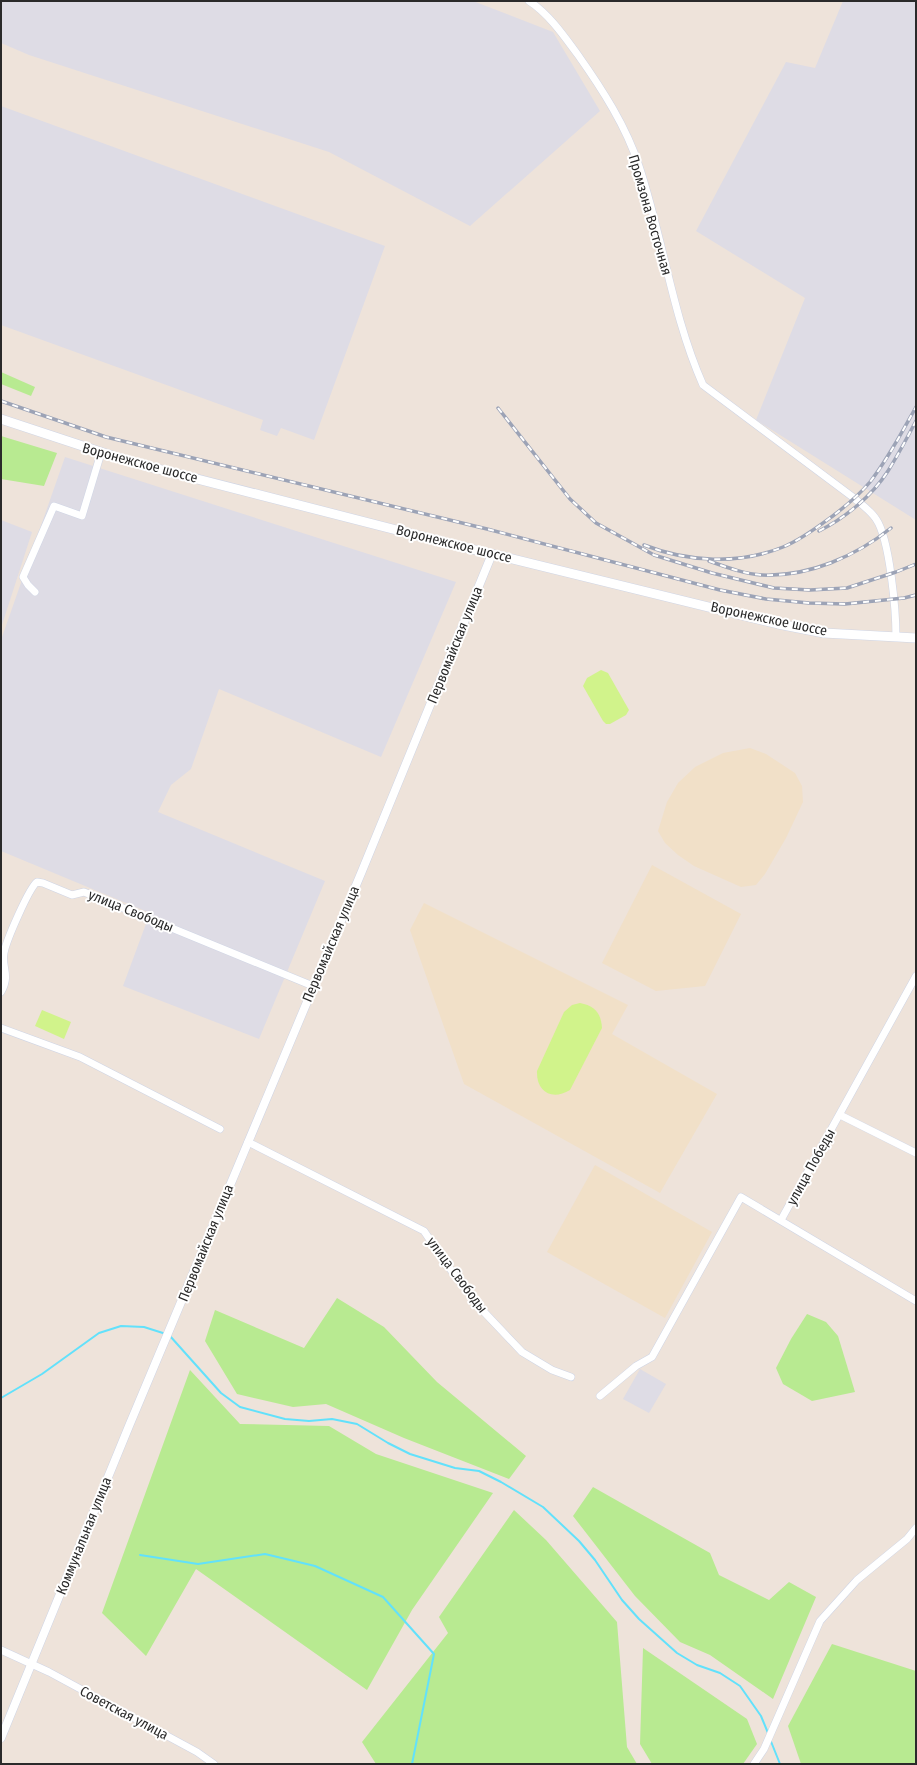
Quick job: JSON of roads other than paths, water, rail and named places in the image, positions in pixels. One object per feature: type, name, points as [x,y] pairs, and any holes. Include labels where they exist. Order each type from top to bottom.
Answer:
[{"type":"main road","name":"Воронежское шоссе","points":[[1,419],[101,453],[492,554],[804,629],[824,633],[915,639]]},
{"type":"street","name":"Промзона Восточная","points":[[529,1],[535,5],[564,36],[588,70],[620,122],[639,165],[682,328],[691,358],[703,384],[854,498],[877,520],[882,531],[887,551],[894,600],[896,637]]},
{"type":"street","points":[[35,592],[23,577],[54,506],[82,516],[101,453]]},
{"type":"street","name":"Первомайская улица","points":[[169,1334],[492,554]]},
{"type":"street","name":"улица Свободы","points":[[1,992],[5,985],[4,952],[29,893],[37,882],[72,895],[84,892],[313,986]]},
{"type":"street","name":"улица Победы","points":[[916,976],[781,1220],[916,1302]]},
{"type":"street","points":[[1,1028],[80,1058],[220,1130]]},
{"type":"street","points":[[840,1115],[916,1153]]},
{"type":"street","name":"улица Свободы","points":[[248,1142],[424,1231],[447,1264],[485,1313],[522,1352],[552,1370],[571,1377]]},
{"type":"street","points":[[600,1396],[636,1366],[652,1357],[741,1197],[781,1220]]},
{"type":"street","name":"Коммунальная улица","points":[[1,1738],[129,1426],[169,1334]]},
{"type":"street","points":[[754,1764],[764,1749],[820,1621],[856,1580],[907,1539],[916,1528]]},
{"type":"street","name":"Советская улица","points":[[1,1650],[32,1664],[197,1752],[214,1764]]},
{"type":"waterway","points":[[1,1398],[42,1374],[99,1333],[121,1326],[144,1327],[166,1334]]},
{"type":"waterway","points":[[170,1336],[221,1393],[240,1407],[285,1419],[309,1421],[332,1419],[357,1424],[388,1443],[410,1454],[455,1468],[479,1471],[543,1507],[579,1541],[595,1560],[622,1600],[639,1619],[677,1653],[697,1665],[720,1673],[740,1686],[761,1716],[768,1733]]},
{"type":"waterway","points":[[140,1555],[198,1564],[265,1554],[315,1566],[383,1597],[434,1654],[412,1764]]},
{"type":"waterway","points":[[770,1739],[780,1764]]},
{"type":"railway","points":[[1,401],[106,437],[487,529],[720,590],[766,599],[809,603],[845,604],[904,598],[916,595]]},
{"type":"railway","points":[[644,545],[661,551],[695,558],[731,559],[766,553],[796,541],[834,515],[866,486],[889,455],[916,407]]},
{"type":"railway","points":[[498,408],[570,499],[596,523],[654,555],[712,573],[774,588],[810,590],[847,588],[916,564]]},
{"type":"railway","points":[[819,531],[829,526],[857,506],[882,480],[899,453],[916,421]]},
{"type":"railway","points":[[709,561],[735,570],[762,575],[780,575],[797,572],[831,563],[847,556],[891,528]]}]
